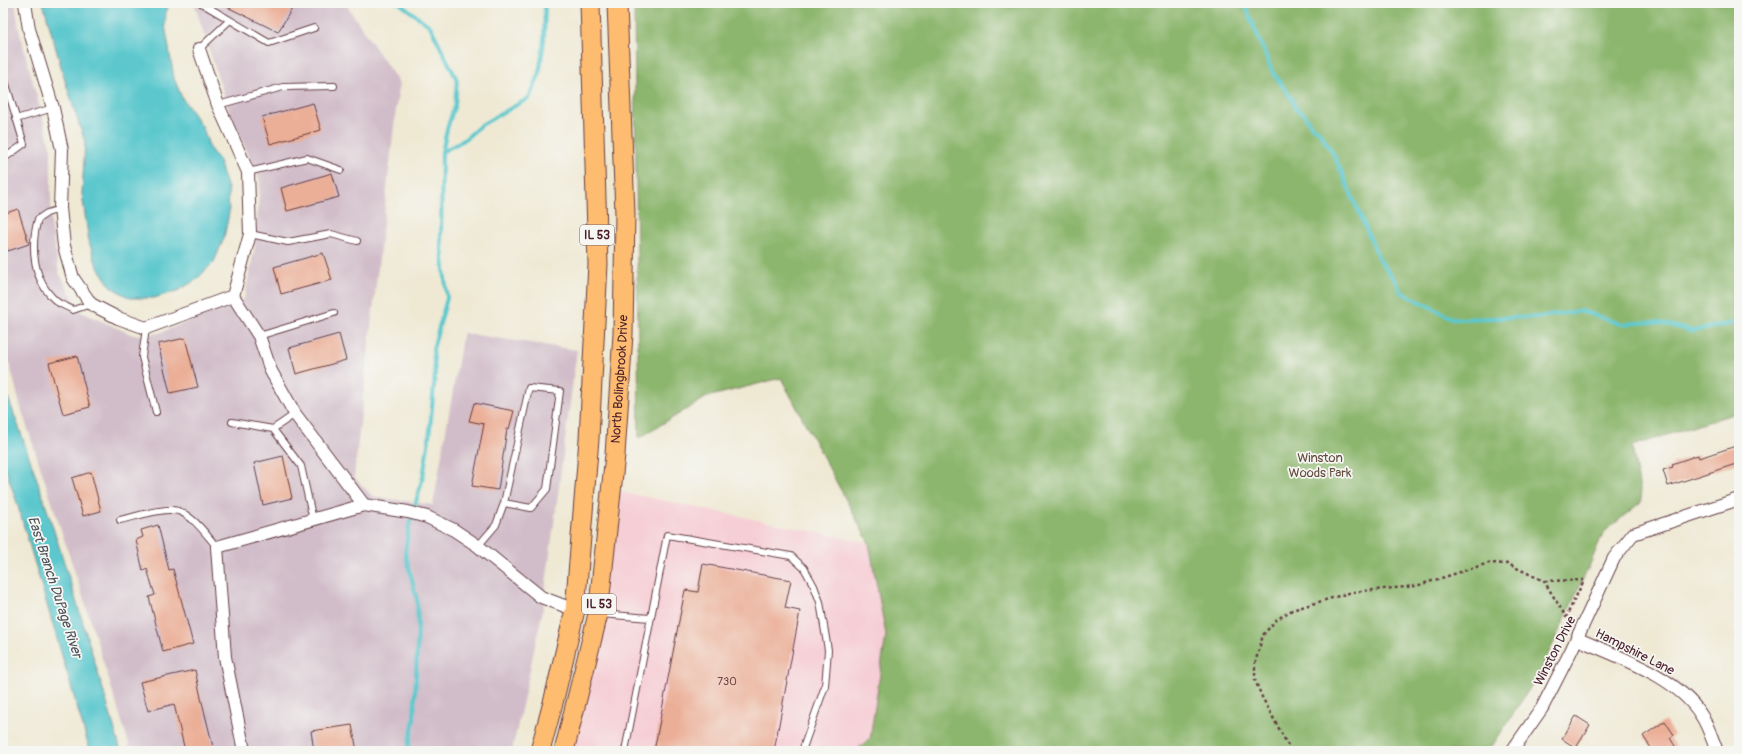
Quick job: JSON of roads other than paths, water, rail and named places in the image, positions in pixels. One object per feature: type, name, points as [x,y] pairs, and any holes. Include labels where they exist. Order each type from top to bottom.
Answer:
[{"type":"main road","name":"North Bolingbrook Drive","points":[[540,751],[575,610],[589,439],[598,264],[590,3]]},
{"type":"main road","name":"North Bolingbrook Drive","points":[[564,751],[598,614],[615,454],[623,334],[624,214],[617,3]]},
{"type":"street","points":[[25,3],[29,29],[53,108],[62,150],[60,210],[64,246],[74,278],[91,304],[118,318],[146,328],[233,296]]},
{"type":"street","points":[[199,49],[218,105],[248,172],[250,234],[233,296],[259,336],[271,371],[295,414],[364,505]]},
{"type":"street","name":"Winston Drive","points":[[1512,751],[1542,708],[1578,639],[1614,558],[1633,534],[1739,499]]},
{"type":"street","points":[[244,751],[225,657],[217,547],[364,505],[408,512],[427,517],[454,530],[478,546],[541,597],[575,610]]},
{"type":"street","name":"Hampshire Lane","points":[[1578,639],[1666,681],[1686,696],[1701,715],[1717,751]]},
{"type":"lane","points":[[201,3],[269,43],[314,28]]},
{"type":"lane","points":[[199,49],[230,20]]},
{"type":"lane","points":[[3,74],[24,144],[3,159]]},
{"type":"lane","points":[[218,105],[283,87],[334,86]]},
{"type":"lane","points":[[16,119],[53,108]]},
{"type":"lane","points":[[248,172],[307,158],[342,170]]},
{"type":"lane","points":[[60,210],[47,213],[38,219],[34,234],[34,262],[42,284],[56,301],[73,310],[91,304]]},
{"type":"lane","points":[[250,234],[288,242],[330,234],[357,241]]},
{"type":"lane","points":[[259,336],[334,313]]},
{"type":"lane","points":[[146,328],[142,357],[156,412]]},
{"type":"lane","points":[[478,546],[496,525],[504,503],[529,388],[560,391],[547,489],[531,508],[504,503]]},
{"type":"lane","points":[[274,429],[295,414]]},
{"type":"lane","points":[[232,422],[274,429],[301,466],[313,520]]},
{"type":"lane","points":[[120,520],[167,510],[178,512],[186,516],[217,547]]},
{"type":"lane","points":[[625,751],[666,535],[791,556],[804,568],[814,586],[820,602],[828,650],[825,686],[802,751]]},
{"type":"lane","points":[[598,614],[650,618]]},
{"type":"water","points":[[43,3],[170,3],[166,12],[165,25],[174,78],[182,98],[203,128],[210,149],[219,161],[228,189],[229,213],[224,238],[214,262],[196,280],[177,291],[154,298],[130,298],[111,287],[97,266],[89,242],[82,194],[85,142],[66,84]]},
{"type":"water","name":"East Branch DuPage River","points":[[3,384],[51,520],[121,751],[90,751],[18,506],[3,461]]},
{"type":"waterway","points":[[399,3],[430,26],[457,80],[455,104],[442,152],[441,239],[447,298],[433,349],[435,374],[429,439],[423,477],[409,526],[405,552],[417,600],[418,626],[414,720],[406,751]]},
{"type":"waterway","points":[[442,152],[464,140],[481,125],[529,98],[539,75],[544,40],[545,3]]},
{"type":"waterway","points":[[1244,3],[1273,73],[1292,99],[1296,109],[1304,114],[1312,127],[1318,130],[1334,155],[1380,261],[1397,283],[1401,292],[1454,319],[1538,317],[1581,311],[1621,324],[1656,322],[1692,331],[1739,322]]},
{"type":"park label","name":"Winston Woods Park","points":[[1320,466]]}]
